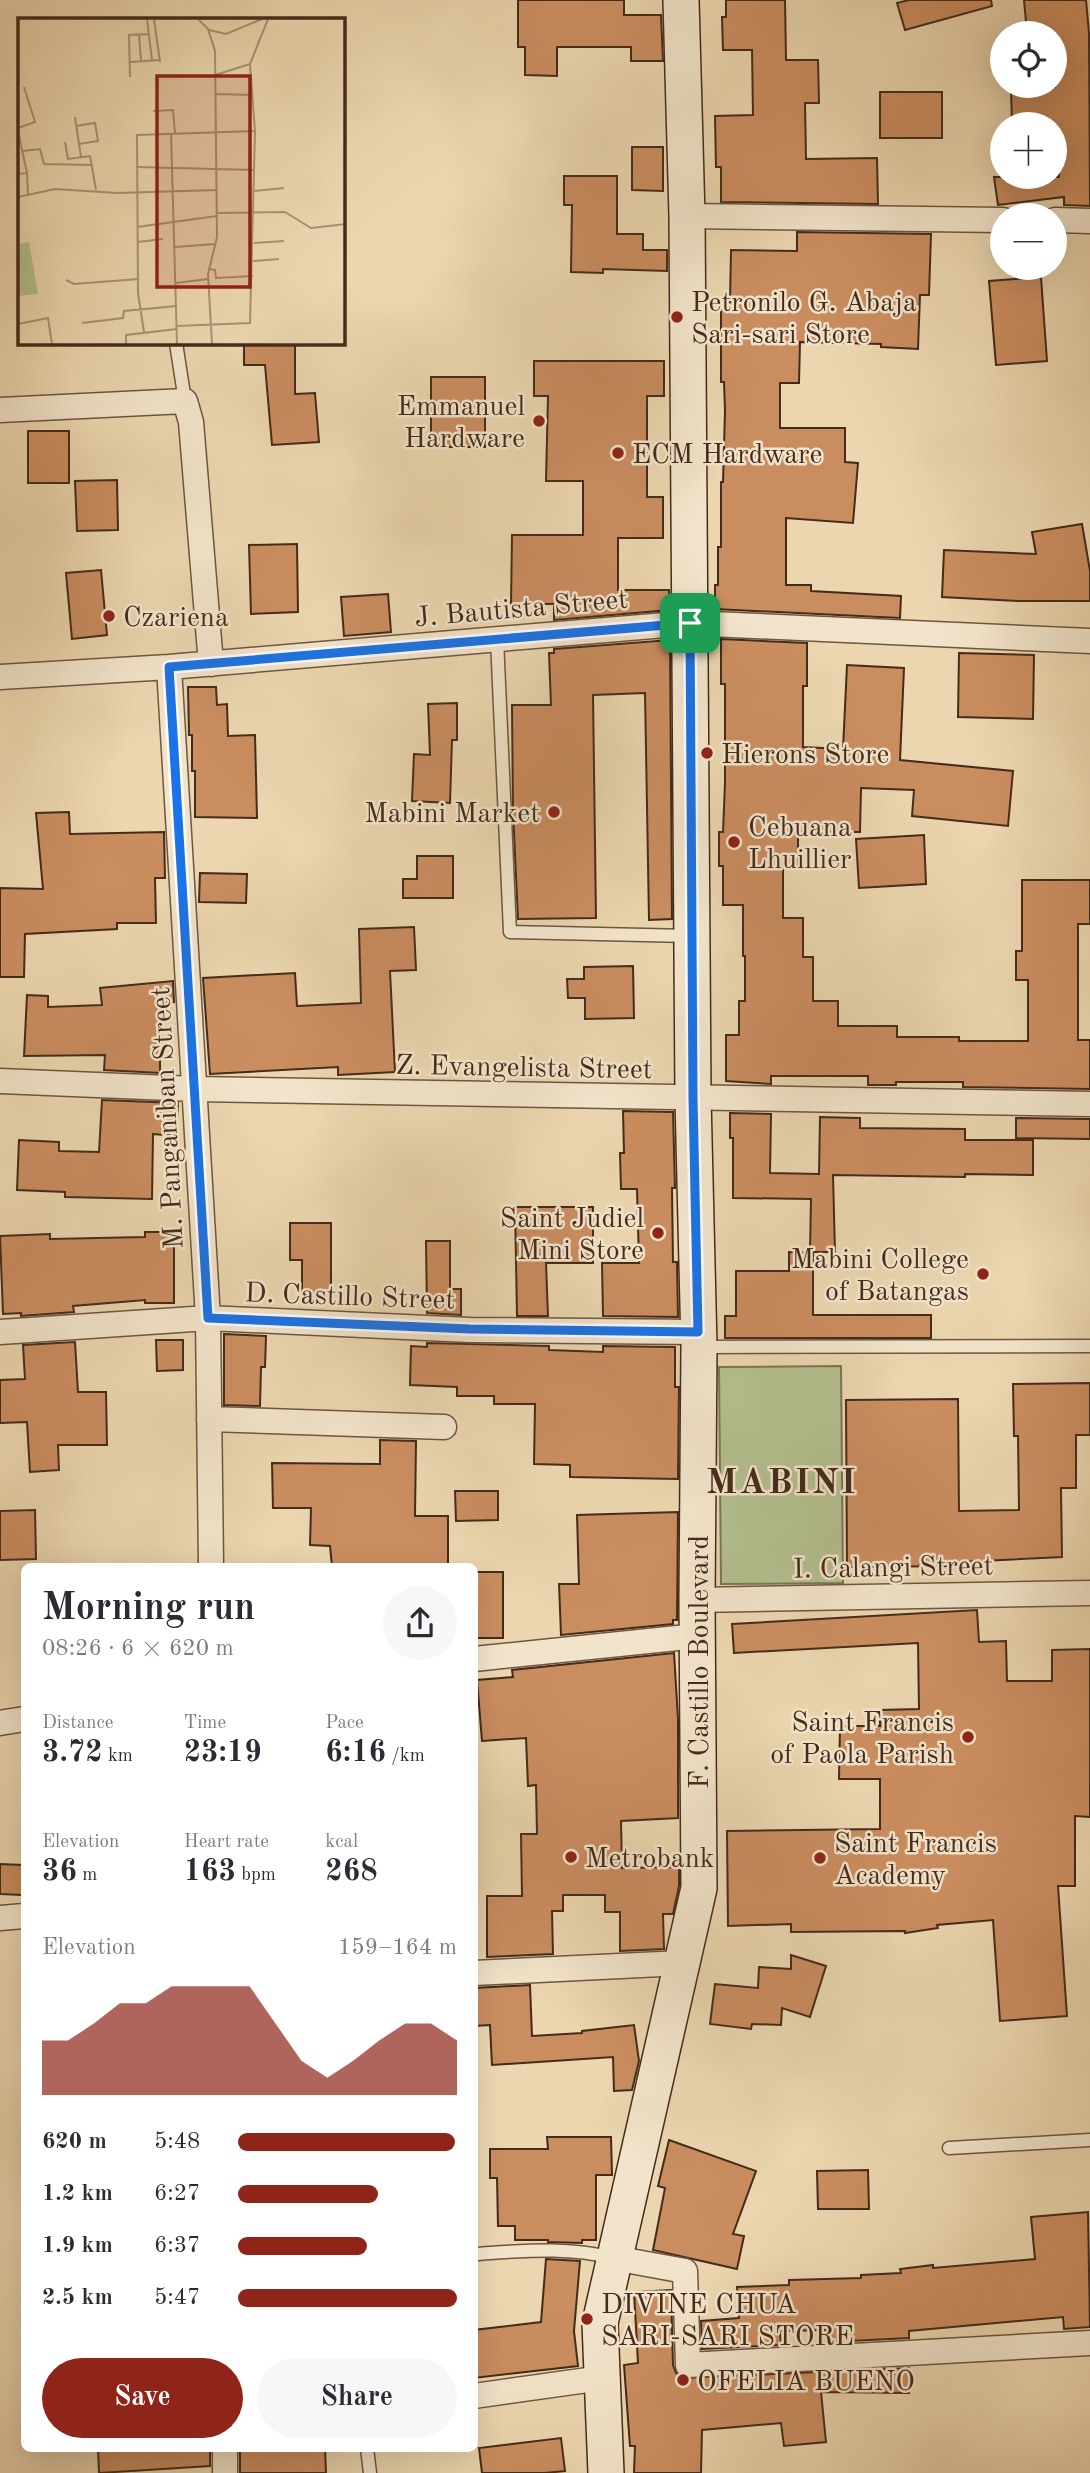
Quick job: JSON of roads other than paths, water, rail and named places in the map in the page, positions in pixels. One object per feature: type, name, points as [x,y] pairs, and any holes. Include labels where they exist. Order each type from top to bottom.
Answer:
[{"type":"main road","name":"F. Castillo Boulevard","points":[[606,2473],[600,2323],[699,1888],[698,1340],[693,1098],[687,216],[681,0]]},
{"type":"street","points":[[687,216],[990,220]]},
{"type":"street","points":[[1067,220],[1090,221]]},
{"type":"street","points":[[0,410],[185,401],[191,422],[211,664]]},
{"type":"street","name":"J. Bautista Street","points":[[0,677],[211,664],[690,623],[1090,642]]},
{"type":"street","name":"M. Panganiban Street","points":[[169,667],[208,1318],[211,1563]]},
{"type":"street","name":"Z. Evangelista Street","points":[[0,1081],[194,1089],[1090,1104]]},
{"type":"street","name":"D. Castillo Street","points":[[0,1332],[208,1318],[698,1340]]},
{"type":"street","points":[[209,1419],[444,1427]]},
{"type":"street","name":"I. Calangi Street","points":[[697,1600],[1090,1593]]},
{"type":"street","points":[[478,1659],[697,1636]]},
{"type":"street","points":[[0,1723],[21,1720]]},
{"type":"street","points":[[0,1918],[21,1916]]},
{"type":"street","points":[[478,1973],[682,1963]]},
{"type":"street","points":[[614,2258],[685,2271],[688,2365],[1090,2343]]},
{"type":"street","points":[[478,2395],[602,2378]]},
{"type":"street","points":[[225,2452],[225,2473]]},
{"type":"lane","points":[[176,345],[185,401]]},
{"type":"lane","points":[[497,639],[510,932],[692,936]]},
{"type":"lane","name":"D. Castillo Street","points":[[698,1340],[1090,1346]]},
{"type":"lane","points":[[949,2148],[1090,2140]]},
{"type":"lane","points":[[478,2254],[552,2249],[585,2251],[614,2258]]},
{"type":"lane","points":[[367,2452],[370,2473]]},
{"type":"place","name":"Petronilo G. Abaja Sari-sari Store","points":[[677,317]]},
{"type":"place","name":"Emmanuel Hardware","points":[[539,421]]},
{"type":"place","name":"ECM Hardware","points":[[618,453]]},
{"type":"place","name":"Czariena","points":[[109,616]]},
{"type":"place","name":"Hierons Store","points":[[707,753]]},
{"type":"place","name":"Mabini Market","points":[[554,812]]},
{"type":"place","name":"Cebuana Lhuillier","points":[[734,842]]},
{"type":"place","name":"Saint Judiel Mini Store","points":[[658,1233]]},
{"type":"place","name":"Mabini College of Batangas","points":[[983,1274]]},
{"type":"place","name":"Saint Francis of Paola Parish","points":[[968,1737]]},
{"type":"place","name":"Metrobank","points":[[571,1857]]},
{"type":"place","name":"Saint Francis Academy","points":[[820,1858]]},
{"type":"place","name":"DIVINE CHUA SARI-SARI STORE","points":[[587,2319]]},
{"type":"place","name":"OFELIA BUENO","points":[[683,2380]]},
{"type":"district","name":"MABINI","points":[[782,1481]]}]
